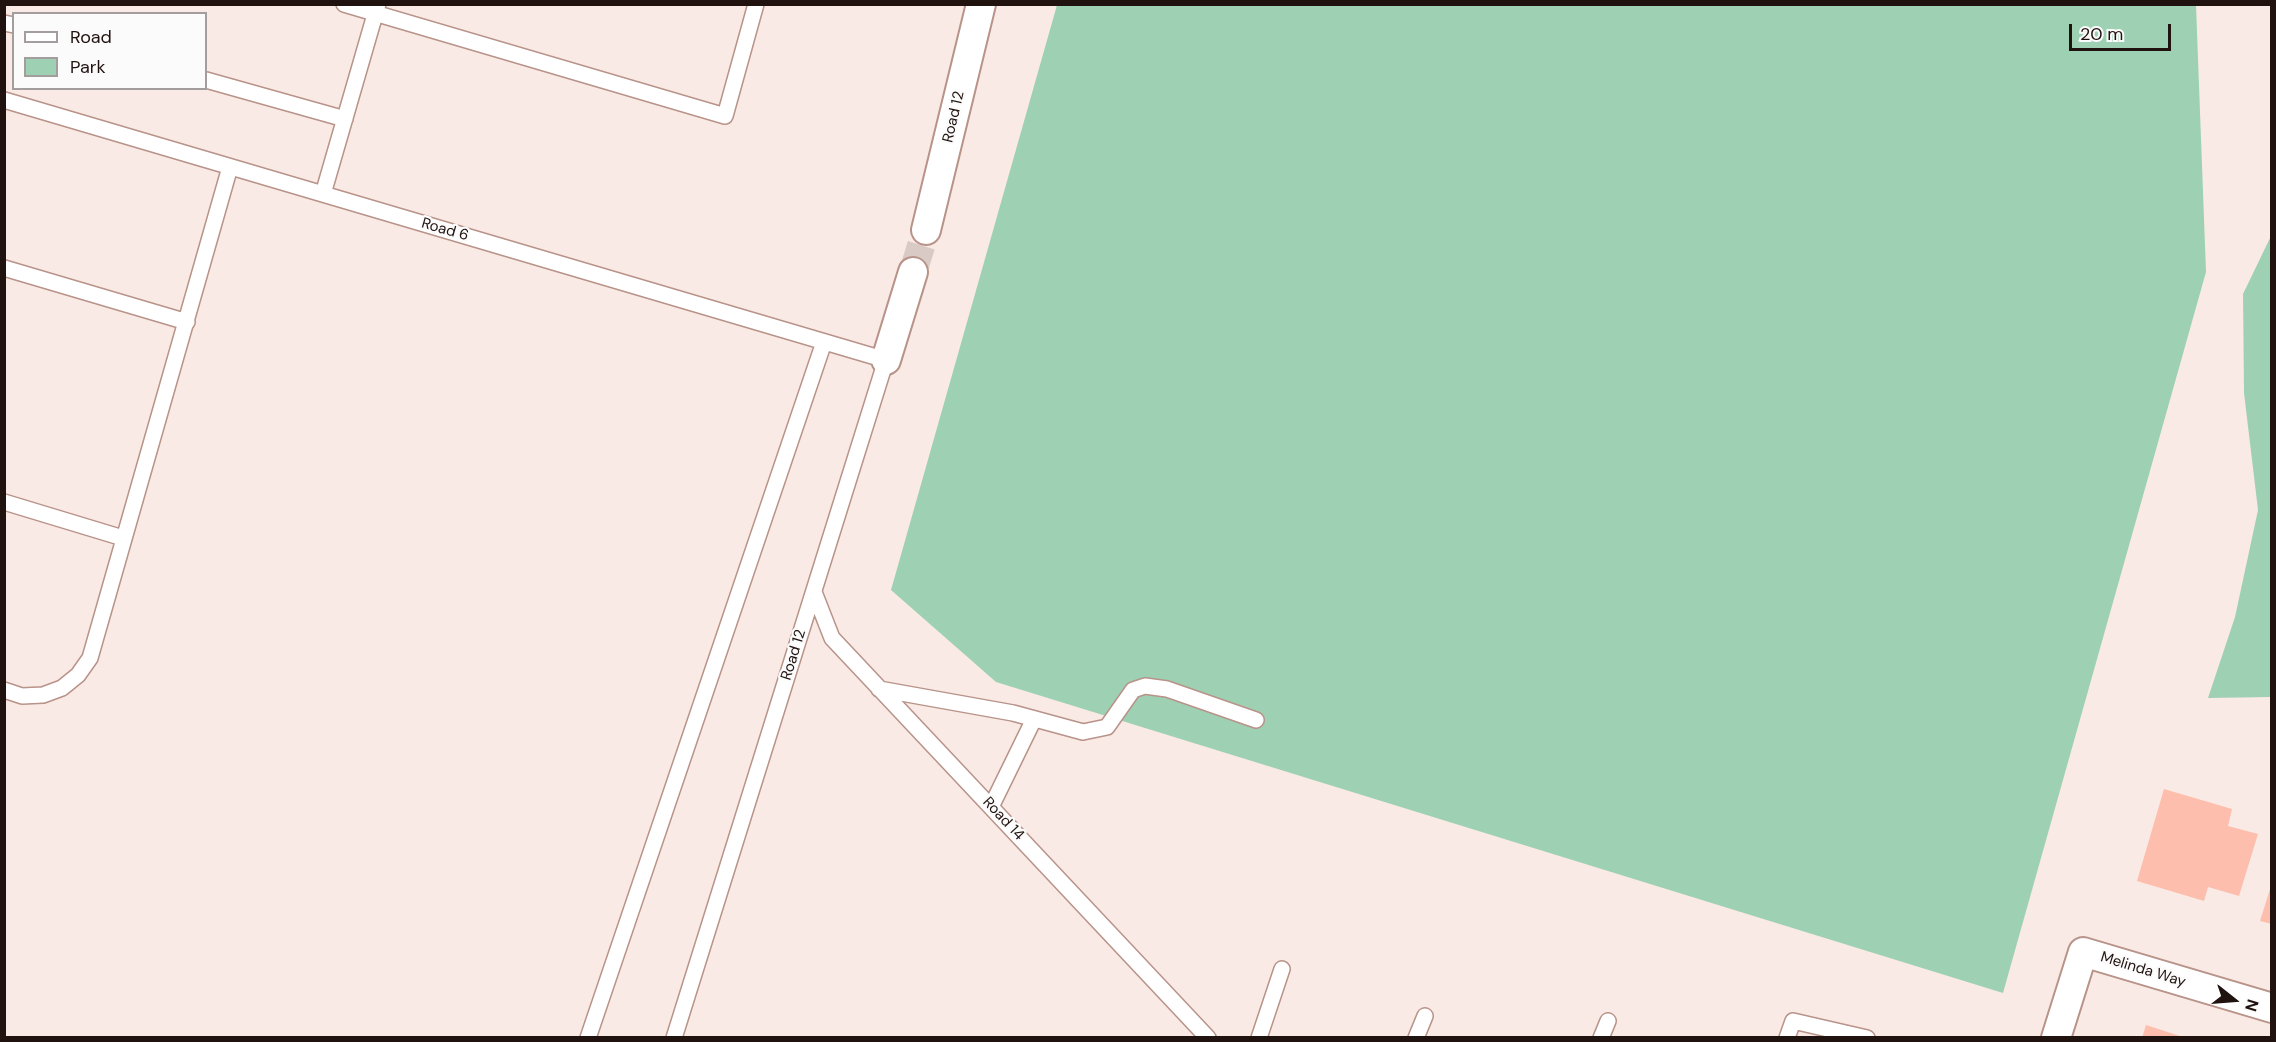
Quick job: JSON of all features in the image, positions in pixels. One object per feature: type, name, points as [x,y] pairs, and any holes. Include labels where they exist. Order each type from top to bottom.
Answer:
[{"type":"street","name":"Road 12","points":[[926,230],[981,4]]},
{"type":"street","name":"Road 12","points":[[886,360],[913,272]]},
{"type":"street","name":"Melinda Way","points":[[2056,1038],[2083,952],[2271,1008]]},
{"type":"lane","points":[[344,4],[377,9],[725,116],[756,4]]},
{"type":"lane","points":[[323,194],[377,9]]},
{"type":"lane","points":[[207,80],[345,119]]},
{"type":"lane","name":"Road 6","points":[[4,100],[886,360]]},
{"type":"lane","points":[[4,690],[22,696],[43,695],[62,688],[78,675],[90,658],[230,167]]},
{"type":"lane","points":[[4,268],[187,322]]},
{"type":"lane","points":[[588,1038],[824,342]]},
{"type":"lane","name":"Road 12","points":[[674,1038],[886,360]]},
{"type":"lane","points":[[4,502],[123,538]]},
{"type":"lane","name":"Road 14","points":[[814,592],[831,638],[1208,1038]]},
{"type":"lane","points":[[879,688],[1013,713],[1083,732],[1107,727],[1133,690],[1145,686],[1167,689],[1256,720]]},
{"type":"lane","points":[[991,807],[1034,719]]},
{"type":"lane","points":[[1259,1038],[1282,969]]},
{"type":"lane","points":[[1416,1038],[1425,1016]]},
{"type":"lane","points":[[1601,1038],[1608,1021]]},
{"type":"lane","points":[[1787,1038],[1793,1021],[1867,1038]]},
{"type":"green space","points":[[1057,5],[2196,5],[2206,272],[2003,993],[996,682],[891,590]]},
{"type":"green space","points":[[2271,236],[2271,697],[2208,698],[2235,617],[2258,510],[2244,393],[2243,294]]},
{"type":"building","points":[[2164,789],[2232,809],[2228,826],[2258,834],[2239,896],[2208,887],[2204,901],[2137,881]]},
{"type":"building","points":[[2272,886],[2272,924],[2260,921]]},
{"type":"building","points":[[2146,1025],[2183,1037],[2183,1038],[2142,1038]]},
{"type":"tunnel","points":[[913,272],[926,230]]}]
